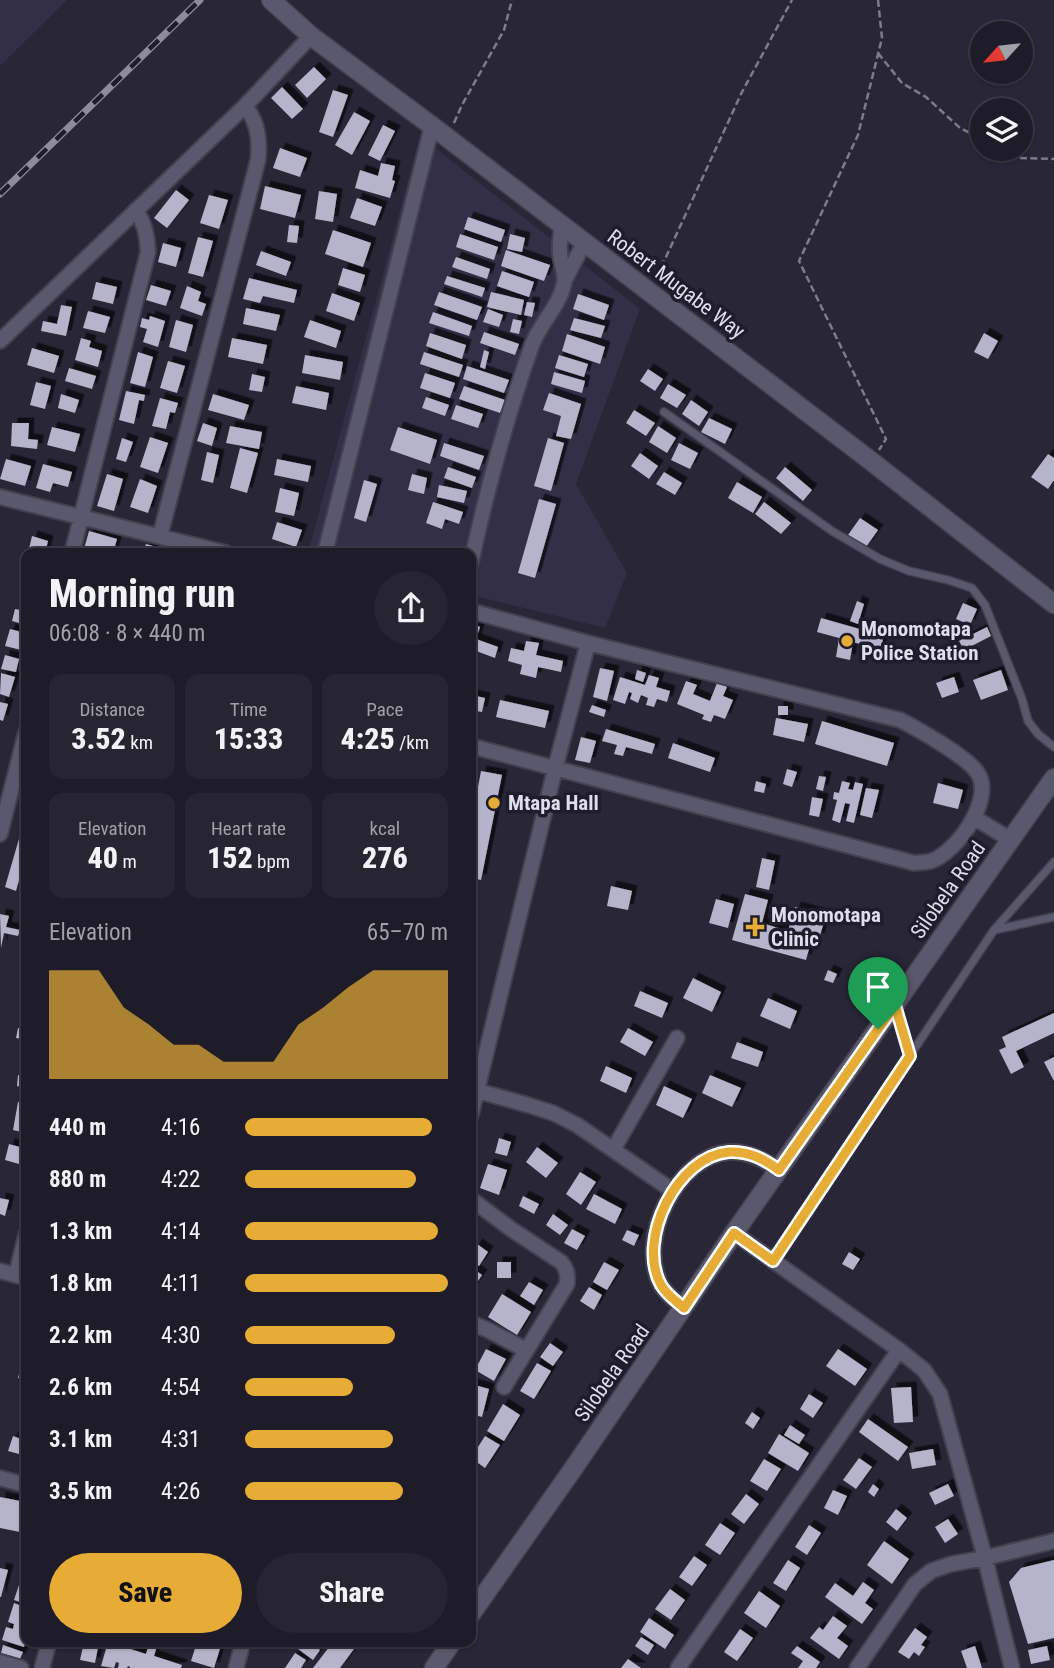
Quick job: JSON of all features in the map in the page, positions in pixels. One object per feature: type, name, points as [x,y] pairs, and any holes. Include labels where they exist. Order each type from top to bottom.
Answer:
[{"type":"street","name":"Robert Mugabe Way","points":[[271,0],[312,36],[872,461],[1054,604]]},
{"type":"street","points":[[0,341],[245,106],[312,36]]},
{"type":"street","points":[[160,536],[258,160],[260,143],[257,127],[245,106]]},
{"type":"street","points":[[326,548],[432,126]]},
{"type":"street","points":[[73,548],[148,252],[143,220],[136,211]]},
{"type":"street","points":[[562,225],[560,252],[565,280]]},
{"type":"street","points":[[475,548],[493,471],[534,341],[559,300],[565,280],[584,243]]},
{"type":"street","points":[[0,497],[160,536],[191,548]]},
{"type":"street","points":[[476,612],[900,720],[917,728],[966,762],[978,773],[982,785],[975,818],[946,852],[931,861],[914,863],[476,747]]},
{"type":"street","points":[[476,1077],[588,642]]},
{"type":"street","points":[[0,834],[21,752]]},
{"type":"street","name":"Silobela Road","points":[[476,1607],[734,1233],[1054,778]]},
{"type":"street","points":[[975,818],[1011,840]]},
{"type":"street","points":[[612,1150],[677,1038]]},
{"type":"street","points":[[476,1090],[553,1113],[577,1125],[673,1191]]},
{"type":"street","points":[[684,1308],[671,1298],[660,1284],[655,1264],[657,1224],[673,1191],[701,1162],[729,1152],[745,1153],[762,1159],[779,1170]]},
{"type":"street","points":[[476,1203],[561,1262],[568,1276],[567,1284],[504,1387]]},
{"type":"street","points":[[734,1233],[899,1350],[924,1370],[940,1394],[1012,1668]]},
{"type":"street","points":[[0,1271],[21,1276]]},
{"type":"street","points":[[476,1324],[526,1350]]},
{"type":"street","points":[[678,1668],[899,1350]]},
{"type":"street","points":[[0,1478],[21,1484]]},
{"type":"street","points":[[857,1668],[920,1579],[931,1571],[1054,1541]]},
{"type":"street","points":[[42,1668],[48,1647]]},
{"type":"street","points":[[236,1668],[242,1647]]},
{"type":"street","points":[[434,1668],[449,1647]]},
{"type":"street","points":[[0,1662],[21,1668]]},
{"type":"lane","points":[[664,412],[832,531],[880,559],[909,571],[971,588],[985,605],[1028,720],[1038,734],[1054,747]]},
{"type":"lane","points":[[773,1261],[994,930],[1054,862]]},
{"type":"lane","points":[[994,930],[1054,918]]},
{"type":"lane","points":[[895,1005],[910,1056]]},
{"type":"path","points":[[432,126],[450,132],[504,30],[512,0]]},
{"type":"path","points":[[648,291],[742,92],[792,0]]},
{"type":"path","points":[[872,461],[886,439],[799,261],[858,135],[882,38],[878,0]]},
{"type":"path","points":[[878,52],[902,83],[926,96],[960,128],[970,133]]},
{"type":"path","points":[[1033,158],[1054,159]]},
{"type":"shaded area","points":[[0,0],[67,0],[0,66]]},
{"type":"shaded area","points":[[420,136],[640,309],[576,484],[627,573],[605,628],[476,596],[476,548],[309,548]]},
{"type":"building","points":[[314,67],[326,79],[307,98],[295,85]]},
{"type":"building","points":[[282,87],[303,109],[292,119],[271,98]]},
{"type":"building","points":[[333,90],[348,95],[333,137],[319,132]]},
{"type":"building","points":[[354,112],[370,121],[352,155],[335,145]]},
{"type":"building","points":[[383,125],[395,131],[380,161],[368,155]]},
{"type":"building","points":[[280,148],[307,158],[300,177],[273,168]]},
{"type":"building","points":[[381,163],[395,166],[392,180],[395,181],[390,198],[355,188],[360,170],[378,176]]},
{"type":"building","points":[[265,186],[301,195],[295,218],[260,209]]},
{"type":"building","points":[[176,190],[189,200],[167,228],[154,218]]},
{"type":"building","points":[[319,191],[337,194],[333,222],[315,219]]},
{"type":"building","points":[[209,195],[228,200],[219,229],[200,223]]},
{"type":"building","points":[[357,198],[382,207],[375,226],[350,218]]},
{"type":"building","points":[[468,217],[505,230],[501,242],[464,229]]},
{"type":"building","points":[[289,225],[299,226],[297,243],[287,242]]},
{"type":"building","points":[[333,230],[371,243],[363,267],[325,254]]},
{"type":"building","points":[[460,234],[498,247],[494,260],[456,247]]},
{"type":"building","points":[[510,234],[525,238],[522,252],[507,249]]},
{"type":"building","points":[[198,237],[213,241],[203,277],[188,273]]},
{"type":"building","points":[[163,243],[181,248],[176,267],[158,262]]},
{"type":"building","points":[[506,250],[550,265],[544,281],[501,266]]},
{"type":"building","points":[[261,251],[291,262],[286,276],[256,265]]},
{"type":"building","points":[[456,257],[490,269],[487,279],[452,267]]},
{"type":"building","points":[[343,268],[365,275],[360,292],[338,285]]},
{"type":"building","points":[[502,271],[534,282],[529,297],[497,286]]},
{"type":"building","points":[[447,276],[485,288],[482,297],[444,284]]},
{"type":"building","points":[[249,278],[297,290],[294,303],[263,296],[260,303],[243,299]]},
{"type":"building","points":[[96,282],[117,287],[113,304],[92,299]]},
{"type":"building","points":[[151,285],[171,291],[166,306],[146,300]]},
{"type":"building","points":[[187,286],[201,292],[198,301],[206,304],[202,316],[180,308]]},
{"type":"building","points":[[439,292],[482,307],[477,320],[434,305]]},
{"type":"building","points":[[491,292],[524,300],[521,315],[487,307]]},
{"type":"building","points":[[332,293],[360,303],[354,321],[326,311]]},
{"type":"building","points":[[578,294],[609,305],[604,320],[573,309]]},
{"type":"building","points":[[527,302],[535,303],[532,317],[524,315]]},
{"type":"building","points":[[61,305],[72,307],[66,336],[41,331],[43,321],[57,324]]},
{"type":"building","points":[[246,308],[280,315],[276,331],[243,324]]},
{"type":"building","points":[[488,309],[503,315],[499,327],[483,322]]},
{"type":"building","points":[[88,311],[110,317],[105,333],[83,328]]},
{"type":"building","points":[[433,312],[472,326],[469,336],[429,323]]},
{"type":"building","points":[[150,316],[165,321],[158,347],[143,342],[147,329],[140,327],[142,318],[149,320]]},
{"type":"building","points":[[574,318],[605,326],[601,338],[570,330]]},
{"type":"building","points":[[513,319],[522,321],[519,334],[510,332]]},
{"type":"building","points":[[176,320],[193,325],[186,352],[169,347]]},
{"type":"building","points":[[310,320],[341,331],[336,348],[304,337]]},
{"type":"building","points":[[484,332],[519,344],[515,355],[480,343]]},
{"type":"building","points":[[430,333],[466,345],[462,359],[426,346]]},
{"type":"building","points":[[984,333],[998,341],[988,359],[974,352]]},
{"type":"building","points":[[567,334],[605,347],[600,364],[562,351]]},
{"type":"building","points":[[81,338],[91,341],[89,347],[102,351],[98,367],[75,360]]},
{"type":"building","points":[[232,338],[267,345],[263,364],[228,357]]},
{"type":"building","points":[[32,348],[59,356],[54,373],[27,365]]},
{"type":"building","points":[[484,350],[489,352],[485,369],[480,367]]},
{"type":"building","points":[[138,352],[153,357],[145,387],[130,383]]},
{"type":"building","points":[[424,352],[463,365],[459,377],[420,364]]},
{"type":"building","points":[[305,355],[343,362],[340,380],[302,373]]},
{"type":"building","points":[[559,355],[588,364],[584,377],[555,368]]},
{"type":"building","points":[[168,361],[185,366],[177,393],[160,388]]},
{"type":"building","points":[[467,366],[509,380],[504,393],[463,379]]},
{"type":"building","points":[[69,368],[96,376],[92,389],[65,381]]},
{"type":"building","points":[[648,369],[663,379],[655,391],[640,381]]},
{"type":"building","points":[[554,372],[585,381],[582,393],[551,384]]},
{"type":"building","points":[[425,373],[455,383],[450,398],[420,388]]},
{"type":"building","points":[[252,374],[265,377],[262,392],[249,390]]},
{"type":"building","points":[[36,382],[51,386],[45,409],[30,405]]},
{"type":"building","points":[[668,384],[686,395],[677,408],[660,398]]},
{"type":"building","points":[[296,386],[329,393],[326,410],[292,403]]},
{"type":"building","points":[[464,386],[505,400],[500,413],[459,399]]},
{"type":"building","points":[[126,391],[145,395],[144,401],[139,400],[134,424],[119,420]]},
{"type":"building","points":[[549,393],[581,404],[571,439],[556,436],[561,416],[543,410]]},
{"type":"building","points":[[61,394],[79,400],[75,413],[58,408]]},
{"type":"building","points":[[213,394],[249,405],[244,420],[208,410]]},
{"type":"building","points":[[426,397],[449,405],[445,416],[422,408]]},
{"type":"building","points":[[160,398],[178,403],[175,413],[170,412],[166,429],[152,426]]},
{"type":"building","points":[[691,400],[708,412],[699,426],[682,414]]},
{"type":"building","points":[[456,405],[483,414],[478,428],[451,419]]},
{"type":"building","points":[[634,410],[655,423],[646,436],[626,423]]},
{"type":"building","points":[[709,418],[732,429],[725,444],[701,432]]},
{"type":"building","points":[[12,423],[29,423],[28,439],[38,440],[37,449],[11,446]]},
{"type":"building","points":[[203,423],[217,428],[212,446],[197,441]]},
{"type":"building","points":[[230,426],[262,432],[259,449],[226,443]]},
{"type":"building","points":[[658,426],[676,438],[667,453],[649,442]]},
{"type":"building","points":[[52,427],[80,434],[75,452],[47,445]]},
{"type":"building","points":[[398,427],[437,440],[430,464],[390,450]]},
{"type":"building","points":[[150,437],[168,443],[158,473],[140,467]]},
{"type":"building","points":[[122,438],[133,442],[126,462],[116,459]]},
{"type":"building","points":[[548,438],[564,443],[551,491],[534,486]]},
{"type":"building","points":[[444,443],[484,456],[479,470],[440,456]]},
{"type":"building","points":[[679,443],[698,453],[690,469],[671,460]]},
{"type":"building","points":[[240,448],[258,453],[247,493],[230,488]]},
{"type":"building","points":[[207,452],[219,455],[213,483],[201,480]]},
{"type":"building","points":[[640,453],[658,466],[649,479],[631,466]]},
{"type":"building","points":[[1048,454],[1054,458],[1054,480],[1048,489],[1031,477]]},
{"type":"building","points":[[6,459],[31,466],[25,486],[0,479]]},
{"type":"building","points":[[277,459],[311,466],[308,482],[274,475]]},
{"type":"building","points":[[43,464],[72,472],[68,487],[53,483],[50,492],[36,488]]},
{"type":"building","points":[[448,467],[476,477],[472,488],[444,478]]},
{"type":"building","points":[[785,467],[812,490],[803,501],[776,478]]},
{"type":"building","points":[[664,472],[682,483],[675,495],[656,484]]},
{"type":"building","points":[[107,474],[123,479],[114,511],[97,506]]},
{"type":"building","points":[[412,474],[427,478],[424,494],[408,490]]},
{"type":"building","points":[[140,479],[157,486],[148,513],[130,507]]},
{"type":"building","points":[[364,480],[377,484],[366,522],[354,518]]},
{"type":"building","points":[[737,482],[762,497],[753,513],[728,498]]},
{"type":"building","points":[[439,485],[467,491],[464,503],[437,497]]},
{"type":"building","points":[[280,488],[299,493],[294,516],[275,512]]},
{"type":"building","points":[[539,499],[556,504],[535,578],[518,573]]},
{"type":"building","points":[[433,502],[463,512],[459,524],[445,519],[442,529],[426,523]]},
{"type":"building","points":[[764,502],[791,523],[781,534],[755,514]]},
{"type":"building","points":[[860,518],[878,530],[866,547],[848,535]]},
{"type":"building","points":[[277,522],[302,530],[296,547],[272,539]]},
{"type":"building","points":[[89,531],[117,539],[114,548],[84,548]]},
{"type":"building","points":[[32,536],[48,541],[46,548],[29,548]]},
{"type":"building","points":[[146,544],[160,548],[145,548]]},
{"type":"building","points":[[857,601],[864,604],[858,624],[850,621]]},
{"type":"building","points":[[963,603],[977,609],[970,625],[956,619]]},
{"type":"building","points":[[15,609],[21,610],[21,624],[12,621]]},
{"type":"building","points":[[821,618],[884,636],[880,650],[853,642],[850,660],[836,657],[839,638],[817,632]]},
{"type":"building","points":[[987,627],[991,636],[964,650],[959,641]]},
{"type":"building","points":[[10,629],[21,632],[21,650],[5,646]]},
{"type":"building","points":[[476,639],[498,647],[495,658],[476,651]]},
{"type":"building","points":[[526,641],[539,643],[536,655],[563,661],[561,672],[538,667],[536,678],[520,674],[522,665],[508,661],[511,648],[524,651]]},
{"type":"building","points":[[5,655],[19,659],[16,672],[1,669]]},
{"type":"building","points":[[600,668],[614,671],[607,701],[593,697]]},
{"type":"building","points":[[637,670],[646,673],[643,682],[635,679]]},
{"type":"building","points":[[1001,670],[1008,690],[981,700],[973,680]]},
{"type":"building","points":[[1,673],[15,677],[9,697],[0,694]]},
{"type":"building","points":[[649,675],[659,678],[656,687],[670,691],[667,702],[657,699],[654,707],[646,705],[648,698],[641,695],[638,703],[630,699],[632,693],[629,692],[625,704],[613,700],[620,677],[645,685]]},
{"type":"building","points":[[954,677],[959,692],[942,698],[936,683]]},
{"type":"building","points":[[686,681],[697,685],[693,694],[710,701],[717,683],[727,687],[723,696],[733,700],[725,719],[714,715],[711,722],[702,719],[704,715],[677,704]]},
{"type":"building","points":[[476,696],[485,698],[482,712],[476,711]]},
{"type":"building","points":[[500,700],[549,711],[545,728],[496,717]]},
{"type":"building","points":[[0,702],[8,704],[3,721],[0,720]]},
{"type":"building","points":[[592,705],[606,710],[604,717],[589,712]]},
{"type":"building","points":[[778,706],[788,706],[788,715],[778,715]]},
{"type":"building","points":[[776,718],[808,724],[804,742],[773,735]]},
{"type":"building","points":[[822,721],[894,743],[887,766],[815,744]]},
{"type":"building","points":[[606,729],[655,744],[652,754],[626,747],[623,756],[614,754],[617,745],[602,741]]},
{"type":"building","points":[[581,737],[596,741],[590,763],[575,760]]},
{"type":"building","points":[[673,743],[715,758],[710,772],[668,758]]},
{"type":"building","points":[[787,769],[797,772],[792,787],[783,784]]},
{"type":"building","points":[[481,771],[502,775],[481,880],[476,879],[476,798]]},
{"type":"building","points":[[819,776],[826,777],[823,791],[816,789]]},
{"type":"building","points":[[756,781],[766,784],[764,793],[754,791]]},
{"type":"building","points":[[842,781],[850,783],[848,789],[853,790],[855,782],[863,784],[854,823],[846,821],[850,804],[845,803],[840,823],[832,820],[837,800],[833,799],[834,792],[839,793]]},
{"type":"building","points":[[938,783],[963,790],[958,809],[933,803]]},
{"type":"building","points":[[866,788],[879,790],[872,818],[860,815]]},
{"type":"building","points":[[812,797],[823,799],[819,817],[809,815]]},
{"type":"building","points":[[21,832],[21,873],[16,891],[5,887]]},
{"type":"building","points":[[762,858],[775,861],[769,890],[756,887]]},
{"type":"building","points":[[611,886],[632,891],[628,910],[607,906]]},
{"type":"building","name":"Monomotapa Clinic","points":[[745,894],[768,900],[762,923],[788,931],[795,907],[826,915],[819,939],[812,938],[806,960],[732,940]]},
{"type":"building","points":[[716,899],[734,904],[728,928],[709,923]]},
{"type":"building","points":[[0,914],[9,916],[6,927],[20,930],[18,936],[4,933],[1,948]]},
{"type":"building","points":[[828,970],[837,974],[833,983],[824,980]]},
{"type":"building","points":[[693,978],[721,992],[712,1012],[683,998]]},
{"type":"building","points":[[640,991],[668,1003],[662,1018],[634,1006]]},
{"type":"building","points":[[768,998],[797,1011],[790,1029],[760,1016]]},
{"type":"building","points":[[1054,1013],[1054,1033],[1016,1051],[1024,1067],[1011,1074],[999,1050],[1006,1047],[1002,1037]]},
{"type":"building","points":[[18,1028],[21,1029],[21,1039],[16,1038]]},
{"type":"building","points":[[628,1028],[653,1042],[645,1056],[620,1042]]},
{"type":"building","points":[[737,1042],[763,1052],[758,1067],[731,1058]]},
{"type":"building","points":[[1054,1057],[1054,1081],[1044,1062]]},
{"type":"building","points":[[606,1066],[632,1078],[626,1093],[600,1081]]},
{"type":"building","points":[[18,1075],[21,1075],[21,1087],[17,1086]]},
{"type":"building","points":[[710,1075],[741,1088],[732,1107],[702,1093]]},
{"type":"building","points":[[664,1086],[692,1099],[683,1118],[656,1105]]},
{"type":"building","points":[[18,1102],[21,1103],[21,1132],[13,1130]]},
{"type":"building","points":[[499,1138],[511,1142],[507,1156],[495,1153]]},
{"type":"building","points":[[9,1144],[21,1147],[19,1164],[5,1160]]},
{"type":"building","points":[[537,1147],[558,1163],[546,1178],[526,1162]]},
{"type":"building","points":[[488,1164],[507,1170],[499,1195],[480,1188]]},
{"type":"building","points":[[580,1172],[596,1182],[581,1205],[566,1194]]},
{"type":"building","points":[[594,1194],[622,1209],[615,1224],[586,1209]]},
{"type":"building","points":[[523,1196],[539,1204],[534,1214],[519,1206]]},
{"type":"building","points":[[0,1198],[9,1200],[5,1216],[0,1214]]},
{"type":"building","points":[[553,1214],[568,1225],[560,1235],[546,1225]]},
{"type":"building","points":[[572,1229],[585,1236],[577,1250],[564,1243]]},
{"type":"building","points":[[627,1230],[639,1235],[634,1246],[622,1240]]},
{"type":"building","points":[[476,1246],[488,1252],[479,1266],[476,1264]]},
{"type":"building","points":[[849,1252],[860,1259],[853,1270],[842,1264]]},
{"type":"building","points":[[497,1262],[511,1262],[511,1278],[497,1278]]},
{"type":"building","points":[[604,1262],[619,1270],[607,1290],[593,1282]]},
{"type":"building","points":[[476,1271],[482,1275],[476,1284]]},
{"type":"building","points":[[529,1282],[543,1290],[534,1305],[520,1296]]},
{"type":"building","points":[[589,1287],[602,1295],[594,1310],[580,1301]]},
{"type":"building","points":[[502,1294],[531,1312],[517,1335],[488,1317]]},
{"type":"building","points":[[550,1343],[563,1352],[553,1366],[540,1357]]},
{"type":"building","points":[[486,1349],[506,1359],[494,1381],[476,1368]]},
{"type":"building","points":[[838,1349],[867,1369],[855,1386],[826,1366]]},
{"type":"building","points":[[537,1363],[551,1371],[534,1399],[520,1391]]},
{"type":"building","points":[[476,1385],[489,1389],[482,1417],[476,1415]]},
{"type":"building","points":[[911,1387],[913,1422],[894,1423],[891,1388]]},
{"type":"building","points":[[809,1394],[823,1403],[813,1418],[800,1409]]},
{"type":"building","points":[[503,1404],[520,1415],[504,1441],[487,1431]]},
{"type":"building","points":[[752,1412],[760,1418],[753,1429],[745,1423]]},
{"type":"building","points":[[868,1419],[908,1447],[898,1461],[859,1432]]},
{"type":"building","points":[[790,1425],[805,1435],[799,1444],[784,1435]]},
{"type":"building","points":[[779,1434],[809,1453],[798,1471],[768,1453]]},
{"type":"building","points":[[13,1436],[21,1439],[21,1455],[8,1451]]},
{"type":"building","points":[[485,1436],[500,1445],[485,1468],[476,1462],[476,1450]]},
{"type":"building","points":[[933,1449],[936,1465],[912,1469],[909,1453]]},
{"type":"building","points":[[859,1458],[872,1467],[856,1489],[843,1480]]},
{"type":"building","points":[[764,1459],[781,1469],[767,1491],[750,1481]]},
{"type":"building","points":[[873,1484],[879,1489],[874,1497],[868,1492]]},
{"type":"building","points":[[948,1484],[954,1496],[935,1505],[929,1493]]},
{"type":"building","points":[[833,1490],[847,1496],[838,1515],[824,1508]]},
{"type":"building","points":[[746,1494],[759,1504],[744,1524],[731,1514]]},
{"type":"building","points":[[0,1497],[21,1501],[20,1532],[0,1528]]},
{"type":"building","points":[[896,1509],[907,1518],[897,1531],[886,1522]]},
{"type":"building","points":[[948,1519],[958,1534],[945,1543],[935,1527]]},
{"type":"building","points":[[720,1523],[735,1533],[720,1555],[705,1545]]},
{"type":"building","points":[[809,1525],[821,1533],[807,1555],[795,1547]]},
{"type":"building","points":[[884,1541],[909,1559],[892,1584],[867,1565]]},
{"type":"building","points":[[694,1556],[707,1565],[692,1586],[679,1577]]},
{"type":"building","points":[[788,1560],[800,1568],[786,1591],[773,1583]]},
{"type":"building","points":[[1054,1560],[1054,1638],[1028,1644],[1009,1582],[1021,1568]]},
{"type":"building","points":[[0,1568],[8,1570],[1,1597],[0,1597]]},
{"type":"building","points":[[21,1579],[21,1646],[2,1640],[6,1627],[13,1629],[14,1624],[8,1622],[14,1603],[19,1605],[20,1602],[14,1600]]},
{"type":"building","points":[[863,1582],[874,1590],[865,1603],[873,1609],[862,1624],[825,1597],[835,1583],[853,1596]]},
{"type":"building","points":[[670,1589],[685,1600],[671,1620],[655,1609]]},
{"type":"building","points":[[759,1591],[780,1606],[766,1628],[744,1613]]},
{"type":"building","points":[[833,1616],[847,1626],[837,1638],[848,1646],[839,1659],[810,1638],[819,1627],[823,1630]]},
{"type":"building","points":[[649,1618],[674,1635],[665,1649],[640,1632]]},
{"type":"building","points":[[915,1628],[927,1637],[921,1645],[925,1647],[919,1656],[914,1652],[909,1659],[898,1652]]},
{"type":"building","points":[[740,1629],[753,1638],[737,1661],[724,1652]]},
{"type":"building","points":[[641,1637],[654,1645],[648,1655],[635,1646]]},
{"type":"building","points":[[3,1645],[23,1652],[20,1659],[1,1653]]},
{"type":"building","points":[[797,1646],[820,1662],[816,1668],[798,1668],[803,1661],[791,1653]]},
{"type":"building","points":[[975,1646],[982,1668],[967,1668],[961,1651]]},
{"type":"building","points":[[1047,1646],[1050,1660],[1031,1664],[1028,1650]]},
{"type":"building","points":[[83,1647],[98,1647],[95,1663],[80,1660]]},
{"type":"building","points":[[107,1647],[124,1647],[146,1654],[148,1647],[157,1647],[154,1656],[182,1665],[181,1668],[118,1668],[119,1663],[116,1662],[114,1668],[101,1666]]},
{"type":"building","points":[[195,1647],[220,1647],[214,1668],[191,1661]]},
{"type":"building","points":[[295,1647],[315,1647],[320,1650],[313,1660]]},
{"type":"building","points":[[329,1647],[355,1647],[340,1668],[313,1668]]},
{"type":"building","points":[[295,1653],[306,1660],[301,1668],[285,1668]]},
{"type":"building","points":[[628,1659],[641,1668],[621,1668]]},
{"type":"railway","points":[[0,194],[200,0]]},
{"type":"place","name":"Monomotapa Police Station","points":[[847,641]]},
{"type":"place","name":"Mtapa Hall","points":[[494,803]]},
{"type":"place","name":"Monomotapa Clinic","points":[[755,927]]},
{"type":"route","points":[[895,1005],[910,1056],[773,1261],[734,1233],[684,1308],[671,1298],[660,1284],[655,1264],[657,1224],[673,1191],[701,1162],[729,1152],[745,1153],[762,1159],[779,1170],[878,1029],[895,1005]]}]
